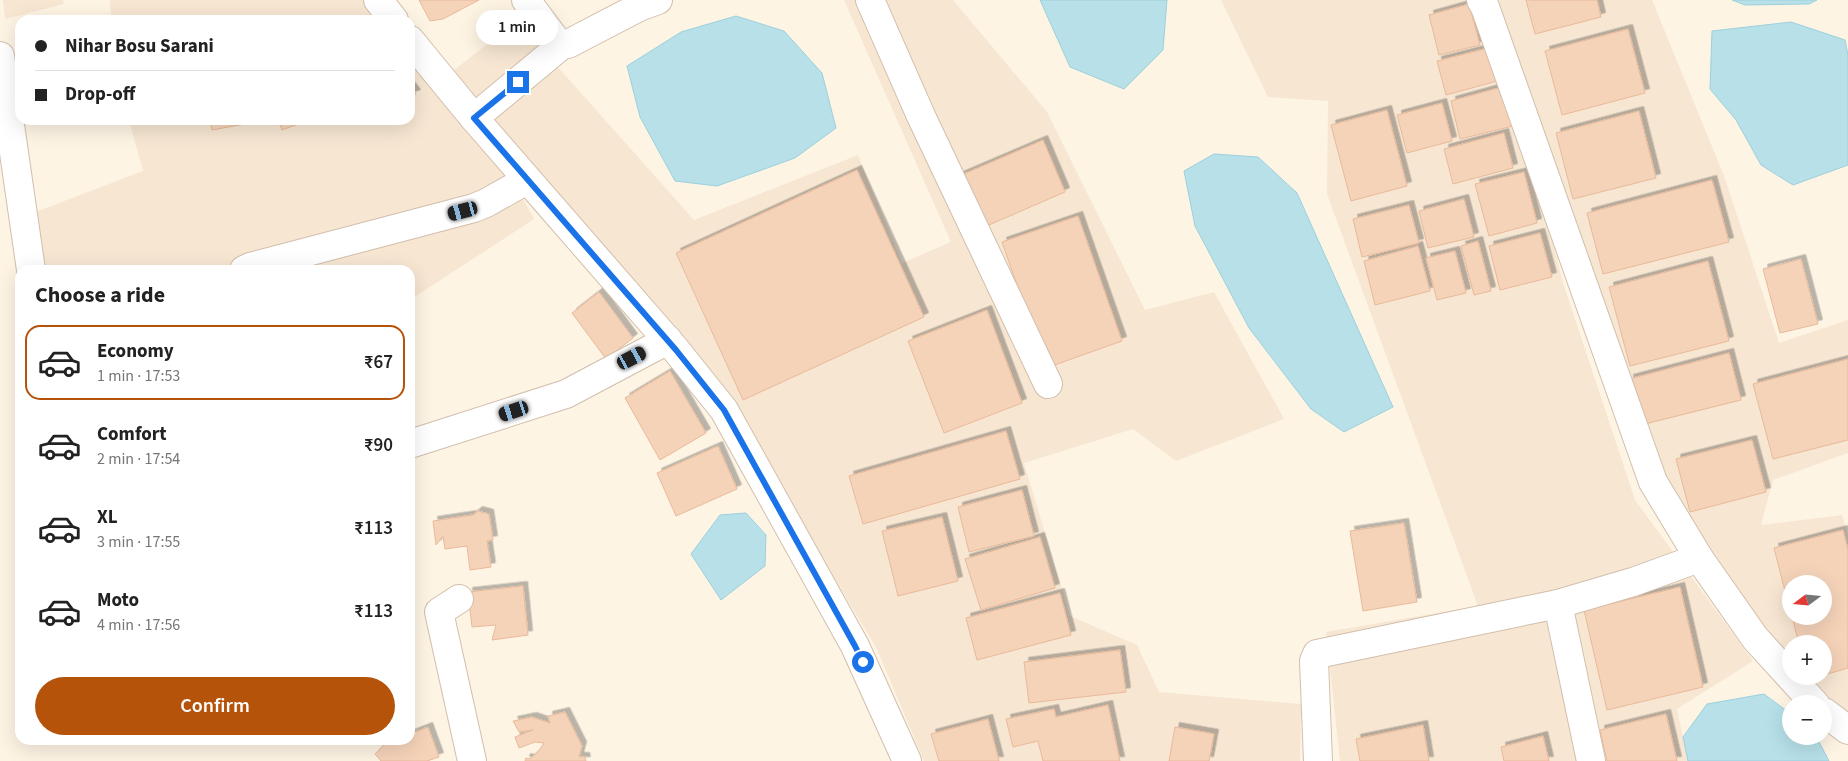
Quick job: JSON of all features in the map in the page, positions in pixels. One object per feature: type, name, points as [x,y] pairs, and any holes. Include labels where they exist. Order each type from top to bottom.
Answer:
[{"type":"street","points":[[378,0],[390,15]]},
{"type":"street","points":[[526,0],[558,43],[563,44],[568,44],[638,7],[658,0]]},
{"type":"street","points":[[870,0],[921,116],[1048,384]]},
{"type":"street","points":[[1481,0],[1653,482],[1699,558],[1755,638],[1807,695]]},
{"type":"street","points":[[474,118],[563,44]]},
{"type":"street","points":[[415,46],[527,180],[668,340],[724,410],[855,646],[907,761]]},
{"type":"street","points":[[0,56],[30,265]]},
{"type":"street","points":[[258,265],[474,208],[527,180]]},
{"type":"street","points":[[415,442],[566,394],[668,340]]},
{"type":"street","points":[[1318,761],[1314,661],[1317,654],[1558,604],[1633,582],[1699,558]]},
{"type":"street","points":[[459,599],[439,612],[472,761]]},
{"type":"street","points":[[1558,604],[1591,761]]},
{"type":"street","points":[[1832,718],[1848,730]]},
{"type":"shaded area","points":[[3,0],[63,0],[64,4],[5,19]]},
{"type":"shaded area","points":[[110,0],[366,0],[379,15],[111,15]]},
{"type":"shaded area","points":[[844,0],[953,0],[1047,112],[1145,310],[1214,292],[1284,419],[1176,461],[1133,429],[1024,463],[1070,616],[1137,645],[1159,692],[1301,704],[1300,761],[924,761],[877,649],[726,397],[449,74],[517,21],[694,220],[858,155],[902,263],[951,242]]},
{"type":"shaded area","points":[[1221,0],[1479,0],[1527,138],[1563,283],[1635,500],[1753,661],[1677,709],[1688,761],[1340,761],[1326,632],[1478,606],[1327,194],[1328,101],[1268,97]]},
{"type":"shaded area","points":[[1488,0],[1652,0],[1724,176],[1779,343],[1848,320],[1848,453],[1773,480],[1761,525],[1842,515],[1848,537],[1848,717],[1832,707],[1832,695],[1813,695],[1797,685],[1832,685],[1832,635],[1782,635],[1782,667],[1659,480]]},
{"type":"shaded area","points":[[415,58],[504,164],[534,219],[415,297],[415,265],[36,265],[33,213],[143,171],[130,125],[415,125]]},
{"type":"water","points":[[1040,0],[1167,0],[1163,50],[1124,89],[1070,67]]},
{"type":"water","points":[[1732,0],[1817,0],[1809,4],[1745,5]]},
{"type":"water","points":[[736,16],[784,31],[822,73],[836,128],[795,158],[717,186],[675,181],[640,117],[627,66],[681,32]]},
{"type":"water","points":[[1791,22],[1845,40],[1848,55],[1848,165],[1793,185],[1761,165],[1736,120],[1710,89],[1712,31]]},
{"type":"water","points":[[1214,154],[1258,157],[1297,193],[1393,407],[1344,432],[1311,409],[1249,328],[1195,226],[1184,171]]},
{"type":"water","points":[[746,513],[766,535],[765,566],[721,600],[691,554],[720,515]]},
{"type":"water","points":[[1764,694],[1782,707],[1782,745],[1821,745],[1829,761],[1688,761],[1683,737],[1707,704]]},
{"type":"building","points":[[419,0],[479,0],[443,19],[430,21]]},
{"type":"building","points":[[1526,0],[1597,0],[1601,17],[1535,34]]},
{"type":"building","points":[[1469,4],[1480,45],[1439,55],[1429,15]]},
{"type":"building","points":[[1628,29],[1645,93],[1562,115],[1545,51]]},
{"type":"building","points":[[1492,47],[1501,80],[1446,95],[1437,61]]},
{"type":"building","points":[[1502,87],[1513,126],[1460,139],[1451,101]]},
{"type":"building","points":[[1442,103],[1452,141],[1407,153],[1397,115]]},
{"type":"building","points":[[1387,110],[1407,186],[1351,201],[1331,125]]},
{"type":"building","points":[[1639,111],[1656,178],[1573,199],[1556,133]]},
{"type":"building","points":[[211,125],[240,125],[212,130]]},
{"type":"building","points":[[280,125],[296,125],[282,130]]},
{"type":"building","points":[[1504,133],[1513,168],[1453,184],[1444,149]]},
{"type":"building","points":[[1043,140],[1065,192],[982,228],[959,176]]},
{"type":"building","points":[[857,170],[924,317],[743,400],[676,253]]},
{"type":"building","points":[[1524,172],[1537,223],[1489,236],[1475,184]]},
{"type":"building","points":[[1712,180],[1729,242],[1603,274],[1587,213]]},
{"type":"building","points":[[1464,199],[1474,237],[1428,248],[1419,211]]},
{"type":"building","points":[[1409,205],[1419,243],[1362,257],[1353,219]]},
{"type":"building","points":[[1078,216],[1122,341],[1046,368],[1002,242]]},
{"type":"building","points":[[1540,233],[1552,277],[1500,290],[1489,246]]},
{"type":"building","points":[[1478,241],[1491,291],[1474,295],[1461,246]]},
{"type":"building","points":[[1418,246],[1430,291],[1375,305],[1364,261]]},
{"type":"building","points":[[1455,251],[1466,293],[1437,300],[1426,258]]},
{"type":"building","points":[[1801,259],[1818,324],[1780,333],[1763,269]]},
{"type":"building","points":[[1708,261],[1729,341],[1630,366],[1609,287]]},
{"type":"building","points":[[599,292],[633,338],[606,359],[572,313]]},
{"type":"building","points":[[987,310],[1022,403],[944,433],[908,341]]},
{"type":"building","points":[[1729,353],[1741,400],[1641,425],[1629,379]]},
{"type":"building","points":[[1848,359],[1848,440],[1773,459],[1753,384]]},
{"type":"building","points":[[670,371],[706,433],[660,460],[625,398]]},
{"type":"building","points":[[1006,431],[1020,479],[863,524],[849,476]]},
{"type":"building","points":[[1752,440],[1766,492],[1690,512],[1676,459]]},
{"type":"building","points":[[718,446],[737,489],[676,516],[657,473]]},
{"type":"building","points":[[1022,490],[1034,536],[969,552],[958,507]]},
{"type":"building","points":[[478,511],[489,514],[493,540],[487,541],[491,567],[470,570],[467,546],[445,549],[443,536],[436,545],[433,521],[473,515]]},
{"type":"building","points":[[942,517],[958,581],[898,596],[882,531]]},
{"type":"building","points":[[1404,523],[1417,602],[1363,611],[1350,531]]},
{"type":"building","points":[[1843,530],[1848,550],[1848,668],[1832,673],[1832,635],[1797,635],[1794,625],[1832,625],[1832,575],[1782,575],[1782,579],[1774,548]]},
{"type":"building","points":[[1040,537],[1055,588],[981,610],[965,559]]},
{"type":"building","points":[[523,586],[528,635],[492,640],[496,625],[472,627],[468,592]]},
{"type":"building","points":[[1680,587],[1703,687],[1607,710],[1584,610]]},
{"type":"building","points":[[1060,593],[1071,635],[977,660],[966,618]]},
{"type":"building","points":[[1120,650],[1126,692],[1029,703],[1024,662]]},
{"type":"building","points":[[1108,705],[1120,761],[1043,761],[1038,741],[1013,747],[1006,719],[1054,709],[1056,717]]},
{"type":"building","points":[[565,712],[582,746],[579,757],[585,757],[586,761],[525,761],[526,758],[530,759],[538,752],[544,743],[535,742],[519,748],[515,737],[533,730],[519,732],[513,721],[532,717],[550,723],[548,716]]},
{"type":"building","points":[[1666,714],[1677,761],[1607,761],[1600,730]]},
{"type":"building","points":[[988,719],[999,761],[939,761],[931,734]]},
{"type":"building","points":[[1423,725],[1429,761],[1360,761],[1356,739]]},
{"type":"building","points":[[428,727],[439,757],[427,761],[381,761],[375,754],[383,745],[415,745],[415,732]]},
{"type":"building","points":[[1175,727],[1214,734],[1209,761],[1169,761]]},
{"type":"building","points":[[1543,736],[1549,761],[1504,761],[1501,747]]},
{"type":"route","points":[[518,82],[474,118],[676,350],[724,410],[863,662]]}]
